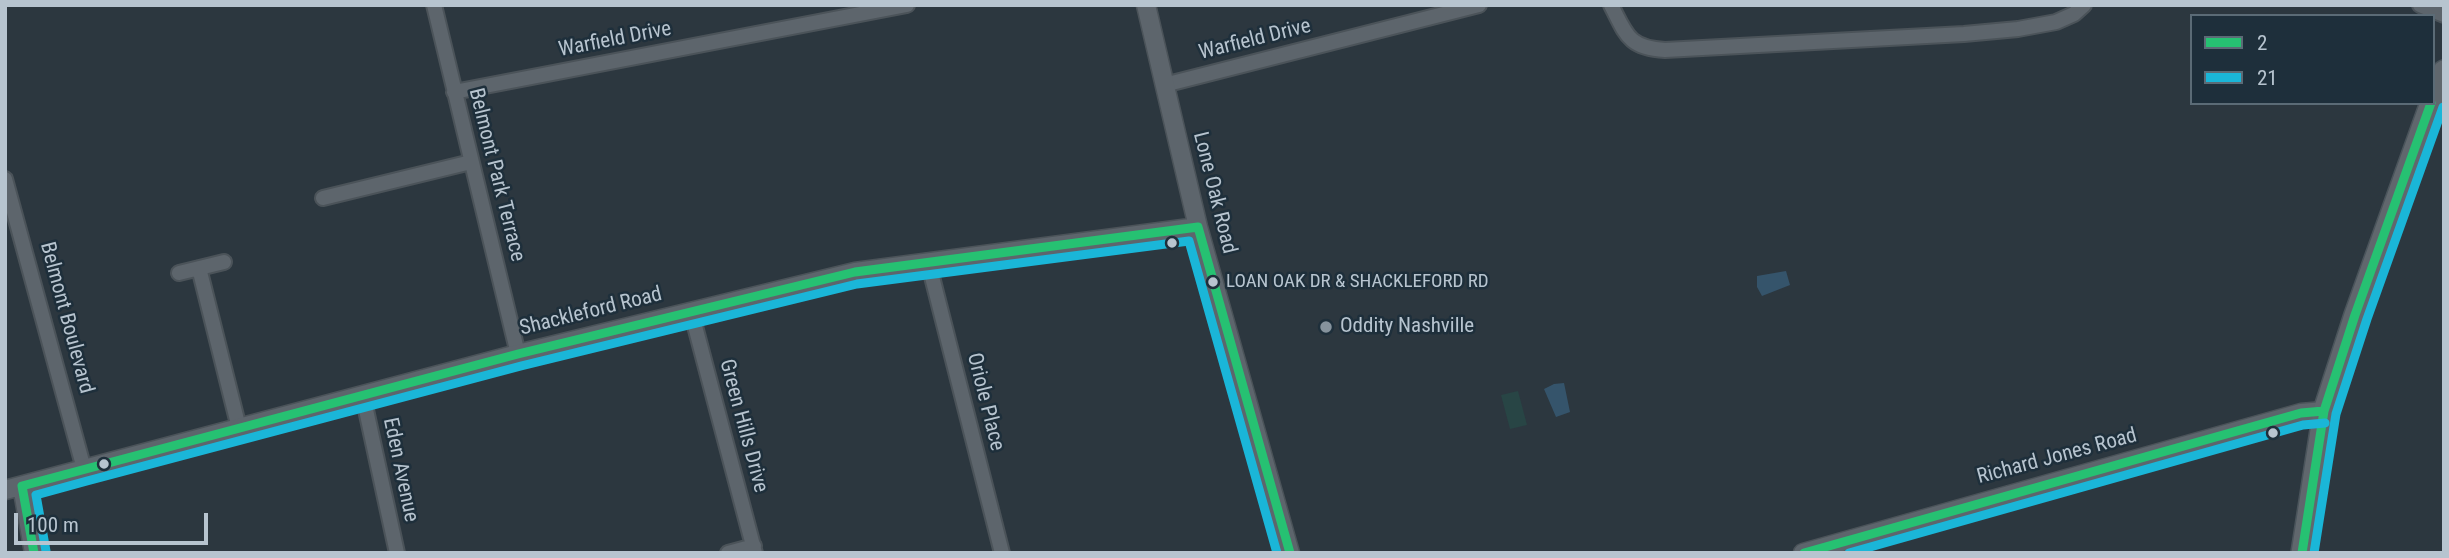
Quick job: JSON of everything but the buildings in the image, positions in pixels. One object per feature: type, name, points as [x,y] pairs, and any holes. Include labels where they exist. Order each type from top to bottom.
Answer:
[{"type":"main road","points":[[2435,93],[2444,71]]},
{"type":"main road","points":[[2302,553],[2324,411],[2355,315],[2430,105]]},
{"type":"street","name":"Belmont Park Terrace","points":[[433,5],[519,354]]},
{"type":"street","name":"Warfield Drive","points":[[454,92],[907,5]]},
{"type":"street","name":"Lone Oak Road","points":[[1146,5],[1198,228],[1290,553]]},
{"type":"street","name":"Warfield Drive","points":[[1164,85],[1479,5]]},
{"type":"street","points":[[1611,5],[1623,30],[1634,43],[1665,50],[2018,29],[2056,22],[2074,14],[2084,5]]},
{"type":"street","points":[[2420,5],[2444,15]]},
{"type":"street","points":[[323,198],[471,162]]},
{"type":"street","name":"Belmont Boulevard","points":[[5,178],[84,469]]},
{"type":"street","name":"Shackleford Road","points":[[13,488],[519,354],[855,272],[1198,228]]},
{"type":"street","name":"Oriole Place","points":[[928,261],[1002,553]]},
{"type":"street","points":[[179,273],[224,262]]},
{"type":"street","points":[[199,268],[239,428]]},
{"type":"street","name":"Green Hills Drive","points":[[691,311],[755,550]]},
{"type":"street","name":"Eden Avenue","points":[[363,396],[397,553]]},
{"type":"street","name":"Richard Jones Road","points":[[1803,553],[2302,413],[2324,411]]},
{"type":"street","points":[[13,488],[33,553]]},
{"type":"street","points":[[728,553],[755,550]]},
{"type":"green space","points":[[1518,391],[1527,425],[1510,429],[1501,395]]},
{"type":"water","points":[[1786,271],[1790,285],[1762,296],[1757,287],[1757,276]]},
{"type":"water","points":[[1564,383],[1570,412],[1556,417],[1544,389]]},
{"type":"transit line","name":"2","points":[[2302,553],[2324,411],[2355,315],[2430,105]]},
{"type":"transit line","name":"21","points":[[2314,553],[2336,414],[2443,107]]},
{"type":"transit line","name":"2","points":[[34,553],[22,486],[518,354],[855,272],[1198,227],[1290,553]]},
{"type":"transit line","name":"21","points":[[46,551],[36,495],[87,481],[521,366],[857,284],[1189,241],[1277,553]]},
{"type":"transit line","name":"2","points":[[1804,553],[2301,413],[2324,411]]},
{"type":"transit line","name":"21","points":[[1849,553],[2303,425],[2325,423]]},
{"type":"place","name":"LOAN OAK DR & SHACKLEFORD RD","points":[[1213,282]]},
{"type":"place","name":"Oddity Nashville","points":[[1326,327]]}]
